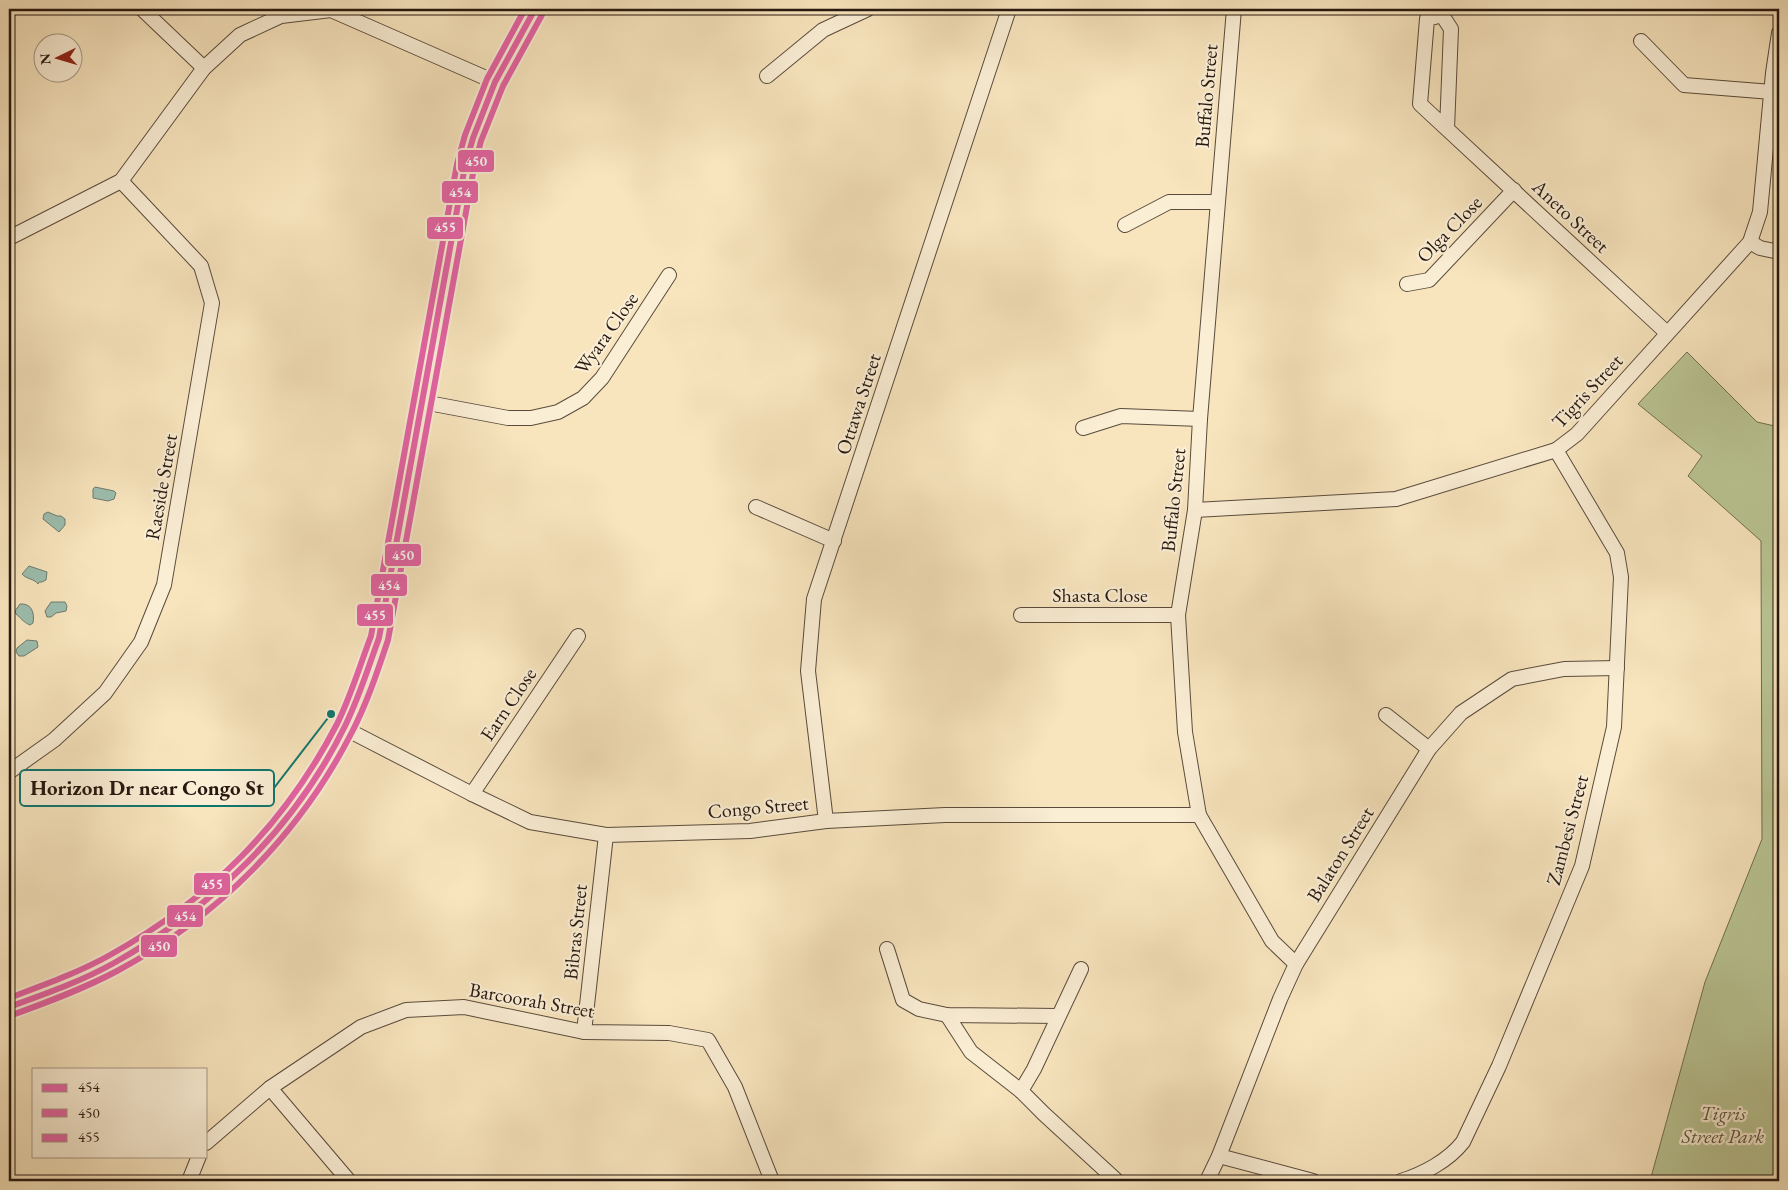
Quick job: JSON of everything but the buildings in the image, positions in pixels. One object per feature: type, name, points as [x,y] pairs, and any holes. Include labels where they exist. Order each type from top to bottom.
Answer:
[{"type":"street","points":[[142,9],[204,68]]},
{"type":"street","points":[[9,238],[121,181],[204,68],[240,35],[281,16],[331,9],[495,82]]},
{"type":"street","points":[[9,1007],[66,987],[125,957],[178,923],[212,896],[240,871],[285,821],[308,791],[344,728],[360,693],[379,638],[465,166],[473,138],[495,82],[536,9]]},
{"type":"street","points":[[767,76],[823,30],[868,9]]},
{"type":"street","name":"Ottawa Street","points":[[826,821],[808,671],[814,599],[1009,9]]},
{"type":"street","name":"Buffalo Street","points":[[1234,9],[1200,419],[1195,510],[1178,615],[1185,732],[1199,815],[1272,941],[1296,964]]},
{"type":"street","name":"Aneto Street","points":[[1447,129],[1451,29],[1442,15],[1427,20],[1420,104],[1667,333]]},
{"type":"street","name":"Tigris Street","points":[[1195,510],[1396,499],[1556,450],[1577,434],[1750,242],[1760,212],[1779,33]]},
{"type":"street","points":[[1641,42],[1684,85],[1772,92]]},
{"type":"street","name":"Raeside Street","points":[[9,772],[54,740],[105,693],[141,642],[164,585],[212,303],[201,266],[121,181]]},
{"type":"street","name":"Olga Close","points":[[1407,284],[1428,280],[1514,190]]},
{"type":"street","points":[[1125,225],[1169,202],[1217,202]]},
{"type":"street","points":[[1750,242],[1760,248],[1779,252]]},
{"type":"street","name":"Wyara Close","points":[[423,402],[508,418],[531,418],[558,412],[583,398],[602,378],[669,275]]},
{"type":"street","points":[[1082,428],[1121,416],[1200,419]]},
{"type":"street","name":"Zambesi Street","points":[[1401,1181],[1437,1165],[1456,1152],[1463,1142],[1499,1066],[1582,866],[1614,727],[1621,577],[1617,553],[1556,450]]},
{"type":"street","points":[[756,508],[834,541]]},
{"type":"street","name":"Shasta Close","points":[[1021,615],[1178,615]]},
{"type":"street","name":"Earn Close","points":[[472,794],[578,636]]},
{"type":"street","name":"Balaton Street","points":[[1207,1181],[1219,1156],[1280,998],[1296,964],[1429,749],[1461,713],[1512,679],[1564,669],[1617,668]]},
{"type":"street","points":[[1386,715],[1429,749]]},
{"type":"street","name":"Congo Street","points":[[344,728],[530,822],[606,836],[750,831],[826,821],[945,815],[1199,815]]},
{"type":"street","name":"Bibras Street","points":[[584,1032],[606,836]]},
{"type":"street","points":[[887,949],[903,1000],[919,1009],[947,1015],[1058,1016]]},
{"type":"street","points":[[1021,1091],[1034,1069],[1081,968]]},
{"type":"street","name":"Barcoorah Street","points":[[208,1142],[270,1088],[361,1027],[406,1010],[464,1007],[584,1032],[669,1033],[708,1040],[735,1087],[772,1181]]},
{"type":"street","points":[[947,1015],[971,1052],[1021,1091],[1117,1181]]},
{"type":"street","points":[[270,1088],[349,1181]]},
{"type":"street","points":[[1219,1156],[1313,1181]]},
{"type":"street","points":[[189,1181],[198,1158]]},
{"type":"green space","name":"Tigris Street Park","points":[[1687,352],[1757,422],[1779,427],[1779,1181],[1650,1181],[1705,982],[1762,839],[1761,541],[1688,476],[1702,456],[1638,404]]},
{"type":"shaded area","points":[[95,487],[114,491],[116,493],[114,499],[108,501],[93,498],[93,489]]},
{"type":"shaded area","points":[[48,512],[65,519],[65,525],[59,532],[43,519],[44,514]]},
{"type":"shaded area","points":[[29,566],[47,572],[46,580],[38,584],[24,576],[22,574]]},
{"type":"shaded area","points":[[51,602],[65,602],[67,606],[66,611],[47,617],[45,611]]},
{"type":"shaded area","points":[[20,604],[27,605],[33,612],[33,623],[30,625],[16,614],[15,611]]},
{"type":"shaded area","points":[[27,640],[37,641],[38,647],[24,656],[19,656],[16,652],[17,648]]},
{"type":"transit line","name":"455","points":[[9,998],[73,973],[110,955],[180,910],[212,884],[241,857],[268,827],[316,761],[337,724],[371,636],[457,164],[465,135],[487,79],[525,9]]},
{"type":"transit line","name":"454","points":[[9,1007],[75,982],[114,963],[150,941],[217,891],[248,862],[302,798],[325,763],[345,726],[359,694],[379,638],[465,166],[473,138],[495,82],[535,9]]},
{"type":"transit line","name":"450","points":[[12,1015],[52,1000],[117,971],[154,949],[222,899],[253,870],[308,805],[352,732],[367,698],[388,640],[474,168],[481,141],[503,86],[543,13]]},
{"type":"place","name":"Horizon Dr near Congo St","points":[[331,714]]}]
